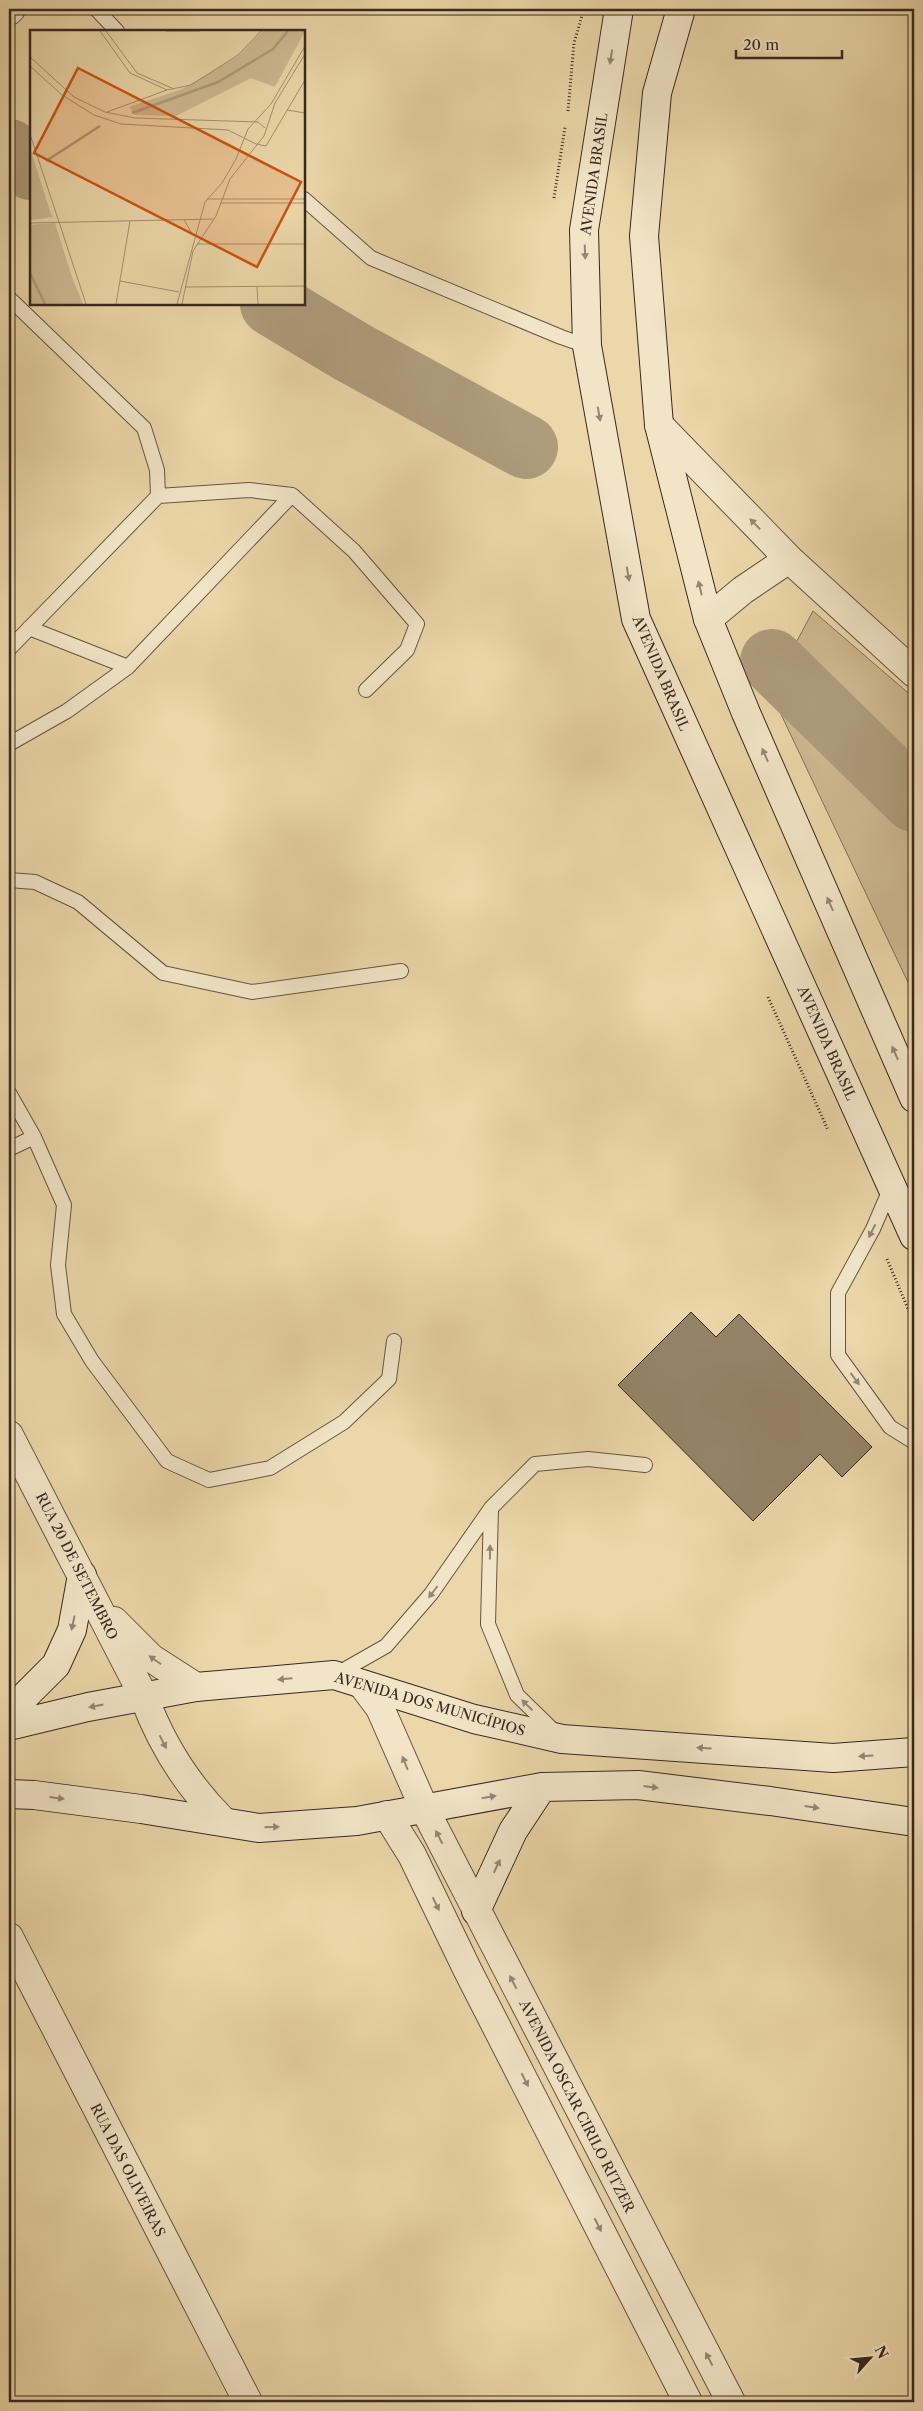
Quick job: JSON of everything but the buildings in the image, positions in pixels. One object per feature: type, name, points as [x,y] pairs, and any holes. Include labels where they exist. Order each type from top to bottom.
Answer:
[{"type":"main road","name":"AVENIDA BRASIL","points":[[618,9],[584,230],[587,346],[636,619],[914,1236]]},
{"type":"main road","points":[[681,9],[656,93],[644,236],[659,425],[708,619],[746,713],[914,1098]]},
{"type":"main road","points":[[659,425],[789,559],[914,673]]},
{"type":"main road","points":[[708,619],[743,590],[789,559]]},
{"type":"main road","name":"RUA 20 DE SETEMBRO","points":[[9,1435],[144,1697],[168,1752],[202,1800],[223,1821]]},
{"type":"main road","points":[[82,1575],[112,1620],[131,1639],[151,1658],[196,1687]]},
{"type":"main road","points":[[9,1712],[56,1665],[72,1630],[82,1575]]},
{"type":"main road","name":"AVENIDA DOS MUNICÍPIOS","points":[[9,1726],[196,1687],[334,1675],[474,1719],[562,1739],[833,1758],[914,1752]]},
{"type":"main road","name":"AVENIDA OSCAR CIRILO RITZER","points":[[362,1684],[380,1708],[424,1808],[731,2402]]},
{"type":"main road","points":[[9,1794],[34,1795],[223,1821],[259,1828],[340,1822],[542,1787],[638,1785],[770,1801],[914,1822]]},
{"type":"main road","points":[[476,1910],[513,1830],[542,1787]]},
{"type":"main road","points":[[388,1815],[412,1855],[468,1971],[688,2402]]},
{"type":"main road","name":"RUA DAS OLIVEIRAS","points":[[9,1937],[248,2402]]},
{"type":"main road","points":[[468,1971],[499,1956]]},
{"type":"main road","points":[[512,2056],[543,2041]]},
{"type":"lane","points":[[96,9],[117,30]]},
{"type":"lane","points":[[305,200],[371,258],[560,337],[587,346]]},
{"type":"lane","points":[[9,298],[144,428],[157,470],[158,496]]},
{"type":"lane","points":[[9,649],[158,496],[249,490],[292,496],[354,552],[417,624],[407,650],[366,690]]},
{"type":"lane","points":[[9,744],[67,711],[128,667],[292,496]]},
{"type":"lane","points":[[29,628],[128,667]]},
{"type":"lane","points":[[9,880],[35,882],[78,902],[163,974],[252,992],[401,971]]},
{"type":"lane","points":[[9,1093],[34,1137],[64,1205],[58,1265],[64,1314],[92,1361],[167,1462],[210,1480],[270,1468],[344,1422],[389,1379],[394,1341]]},
{"type":"lane","points":[[9,1149],[34,1137]]},
{"type":"lane","points":[[892,1186],[873,1229],[838,1293],[838,1355],[890,1427],[914,1442]]},
{"type":"lane","points":[[334,1675],[386,1646],[431,1594],[491,1508],[535,1464],[588,1459],[645,1465]]},
{"type":"lane","points":[[491,1508],[488,1624],[517,1695],[562,1739]]},
{"type":"shaded area","points":[[813,611],[914,698],[914,995],[770,691]]},
{"type":"waterway","points":[[9,151],[30,167]]},
{"type":"waterway","points":[[274,305],[352,352],[526,447]]},
{"type":"waterway","points":[[772,661],[914,800]]}]
